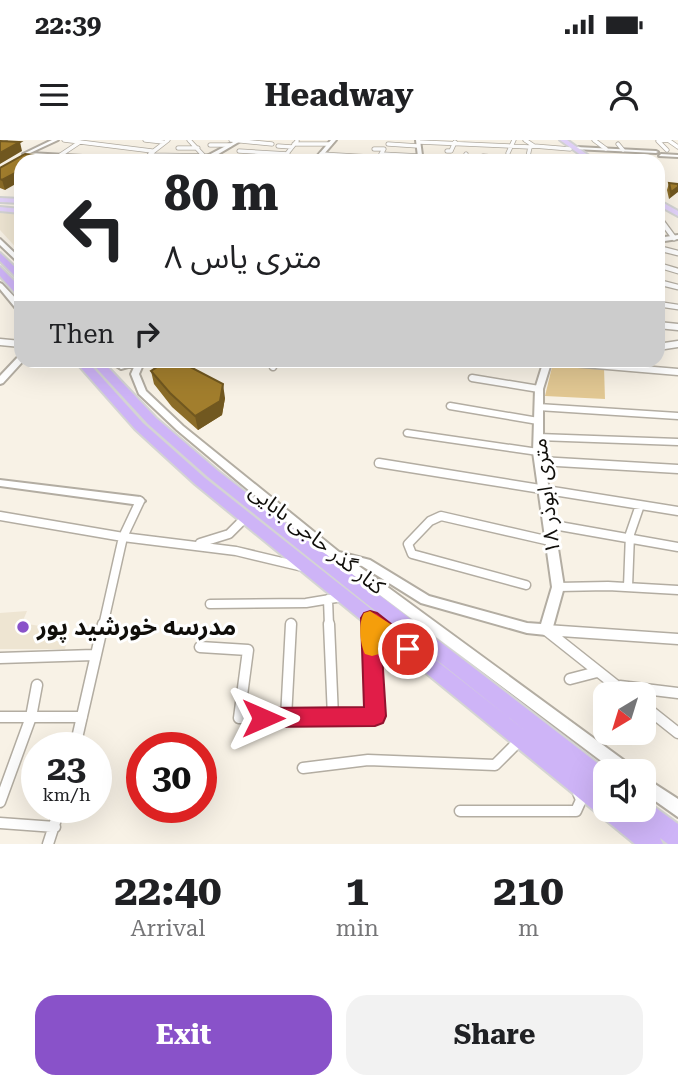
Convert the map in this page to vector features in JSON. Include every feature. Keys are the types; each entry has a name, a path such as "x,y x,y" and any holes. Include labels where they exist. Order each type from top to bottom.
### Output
{"highway":[{"path":"0,256 14,271"},
{"path":"0,270 14,286"},
{"path":"86,368 139,426 245,518 309,569 336,598 434,659"},
{"path":"102,368 152,421 186,451 454,674 520,739 593,797"},
{"path":"454,674 485,688 593,772"},
{"path":"656,821 678,838"},
{"path":"624,822 652,844"}],"main road":[{"path":"556,140 573,148 577,154"},
{"path":"563,140 582,154"}],"street":[{"path":"26,154 56,140"},
{"path":"64,140 128,148 144,154"},
{"path":"128,148 137,140"},
{"path":"145,140 166,141"},
{"path":"189,140 202,154"},
{"path":"210,145 239,140 272,144"},
{"path":"508,153 514,140"},
{"path":"525,140 531,145"},
{"path":"594,140 607,149"},
{"path":"667,150 658,141 668,140 678,147"},
{"path":"152,154 166,141"},
{"path":"62,154 80,142"},
{"path":"278,146 332,142"},
{"path":"447,151 451,151 455,142"},
{"path":"466,154 468,142"},
{"path":"388,144 482,142 677,155"},
{"path":"215,154 230,143"},
{"path":"487,152 489,144"},
{"path":"618,144 623,150"},
{"path":"246,145 239,151 259,154"},
{"path":"529,154 531,145"},
{"path":"658,153 678,147"},
{"path":"178,148 198,148"},
{"path":"155,154 166,149 184,151"},
{"path":"374,149 384,149 381,154"},
{"path":"341,151 367,154"},
{"path":"344,154 357,152"},
{"path":"665,224 677,239"},
{"path":"0,241 14,256"},
{"path":"0,285 14,301"},
{"path":"0,381 14,366"},
{"name":"کنار گذر حاجی بابایی","path":"138,368 135,374 142,392 180,428 333,554 611,759"},
{"name":"۱۸ متری ابوذر","path":"545,368 539,389 539,457 558,587 546,630"},
{"path":"638,368 678,372"},
{"path":"472,378 539,389"},
{"path":"450,406 538,421"},
{"path":"538,407 678,416"},
{"path":"180,428 186,451"},
{"path":"407,433 539,457 678,468"},
{"path":"538,437 678,442"},
{"path":"379,463 678,511"},
{"path":"0,483 140,501 123,537 78,732"},
{"path":"628,587 630,539 636,510 640,505"},
{"path":"0,516 123,537 236,551 309,569"},
{"path":"526,585 412,554 408,544 430,520 441,516 550,541"},
{"path":"188,544 216,540 239,527 245,518"},
{"path":"548,524 678,547"},
{"path":"333,554 366,563 425,600 527,628 678,639"},
{"path":"558,587 678,590"},
{"path":"210,604 306,603 336,598 333,717"},
{"path":"410,611 425,600"},
{"path":"200,647 248,650 239,718 375,716 370,618"},
{"path":"286,718 291,624"},
{"path":"546,630 611,682"},
{"path":"0,658 94,655"},
{"path":"569,678 597,672"},
{"path":"485,688 498,675"},
{"path":"0,802 31,717 37,685"},
{"path":"656,691 678,693"},
{"path":"656,716 678,733"},
{"path":"0,717 82,717"},
{"path":"303,768 368,760 495,765 520,739"},
{"path":"460,811 576,811 581,800 572,780"},
{"path":"656,793 678,809"},
{"path":"0,823 56,824 48,844"}],"shaded area":[{"path":"14,212 14,245 0,230 0,213"},
{"path":"552,368 604,368 605,399 545,396"},
{"name":"مدرسه خورشید پور","path":"27,611 22,623 69,631 65,649 0,649 0,613"}],"building":[{"path":"0,141 20,142 0,153"},
{"path":"14,160 14,174 2,180 0,168"},
{"path":"669,183 678,184 678,187 671,192"},
{"path":"156,368 192,368 223,384 220,401 195,416 151,371"}],"slow traffic":[{"path":"372,648 370,618 388,632"}],"place":[{"name":"مدرسه خورشید پور","path":"23,627"}],"route":[{"path":"263,718 375,716 370,618 408,649"}]}
